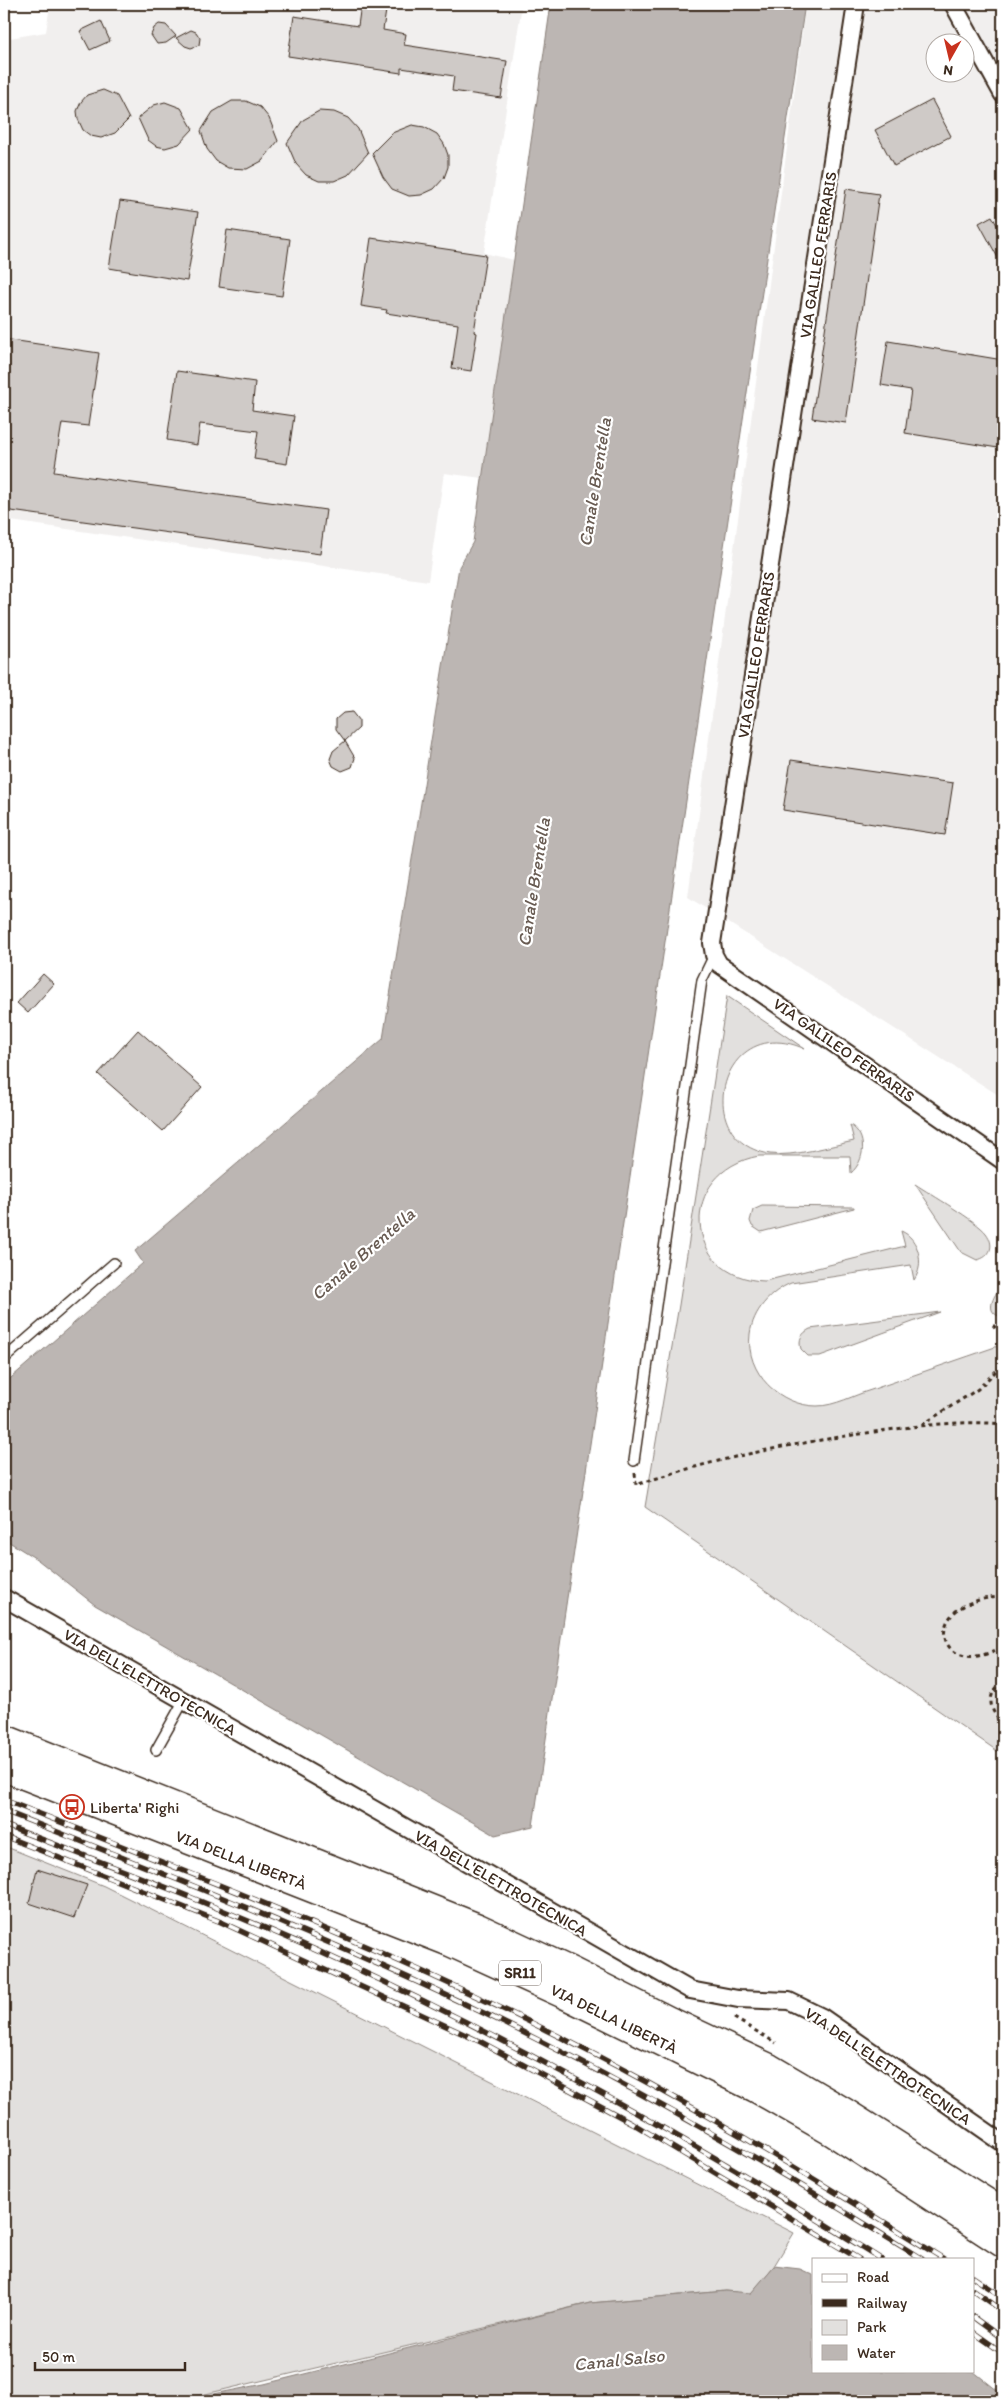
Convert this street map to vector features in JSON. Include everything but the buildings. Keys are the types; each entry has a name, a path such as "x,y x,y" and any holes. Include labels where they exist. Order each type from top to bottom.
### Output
{"highway":[{"name":"VIA DELLA LIBERTÀ","path":"6,1754 469,1925 574,1973 669,2021 769,2068 844,2112 1003,2213"},
{"name":"VIA DELLA LIBERTÀ","path":"6,1754 450,1942 564,1994 756,2088 833,2132 1003,2243"}],"street":[{"name":"VIA GALILEO FERRARIS","path":"856,4 712,943 714,956 719,964 1003,1161"},
{"path":"953,4 1003,95"},
{"name":"VIA DELL'ELETTROTECNICA","path":"4,1598 690,1990 738,1999 789,2001 822,2017 1003,2143"}],"lane":[{"path":"634,1461 702,980 714,956"},
{"path":"4,1359 114,1263"},
{"path":"156,1750 183,1702"}],"path":[{"path":"993,1325 1003,1336"},
{"path":"922,1425 978,1388 1003,1364"},
{"path":"634,1461 636,1486 765,1450 820,1439 922,1425 1003,1424"},
{"path":"1003,1597 988,1598 960,1607 951,1614 943,1633 946,1644 954,1653 966,1658 987,1654 1003,1646"},
{"path":"1003,1682 996,1687 990,1696 990,1704 993,1714 1003,1724"}],"shaded area":[{"path":"50,4 522,4 484,253 514,260 482,478 444,473 428,581 4,520 4,39 46,32"},
{"path":"806,4 1003,4 1003,1098 688,897"}],"green space":[{"path":"727,996 805,1049 776,1042 753,1048 736,1062 726,1082 723,1105 729,1127 745,1144 770,1154 780,1155 854,1141 850,1125 860,1135 862,1155 856,1168 851,1173 850,1156 759,1156 732,1166 713,1182 703,1202 700,1223 705,1245 718,1263 738,1276 765,1281 905,1246 901,1231 907,1234 916,1246 919,1260 919,1267 914,1280 911,1265 791,1283 783,1287 764,1303 752,1326 750,1348 753,1362 759,1374 778,1394 790,1400 803,1405 824,1406 1001,1345 1003,1347 1003,1755 645,1507 679,1305"},
{"path":"915,1184 964,1215 986,1233 991,1246 986,1256 977,1260 961,1252"},
{"path":"762,1206 854,1208 761,1232 752,1226 750,1221 753,1210"},
{"path":"1003,1283 1003,1317 996,1315 991,1307 994,1297"},
{"path":"940,1312 820,1356 808,1356 801,1349 801,1337 810,1329"},
{"path":"4,1846 104,1886 794,2233 774,2266 751,2294 726,2291 590,2303 176,2401 4,2401"}],"water":[{"name":"Canale Brentella","path":"551,4 805,4 533,1826 495,1835 95,1605 38,1560 6,1540 4,1542 4,1384 143,1263 135,1251 383,1039 459,567 473,542"},
{"name":"Canal Salso","path":"774,2266 800,2269 812,2275 812,2372 974,2372 1003,2395 1003,2401 179,2401 264,2384 590,2303 726,2291 751,2293"}],"railway":[{"path":"4,1800 250,1897 493,2004 650,2084 798,2170 942,2258"},
{"path":"4,1811 189,1884 311,1935 492,2017 602,2073 710,2132 920,2258"},
{"path":"4,1825 258,1925 342,1962 480,2029 683,2139 879,2258"},
{"path":"4,1836 221,1922 481,2042 632,2123 857,2258"},
{"path":"974,2278 1003,2297"},
{"path":"974,2291 1003,2311"},
{"path":"974,2318 1003,2339"},
{"path":"974,2333 1003,2353"}],"place":[{"name":"Liberta' Righi","path":"72,1807"}]}
